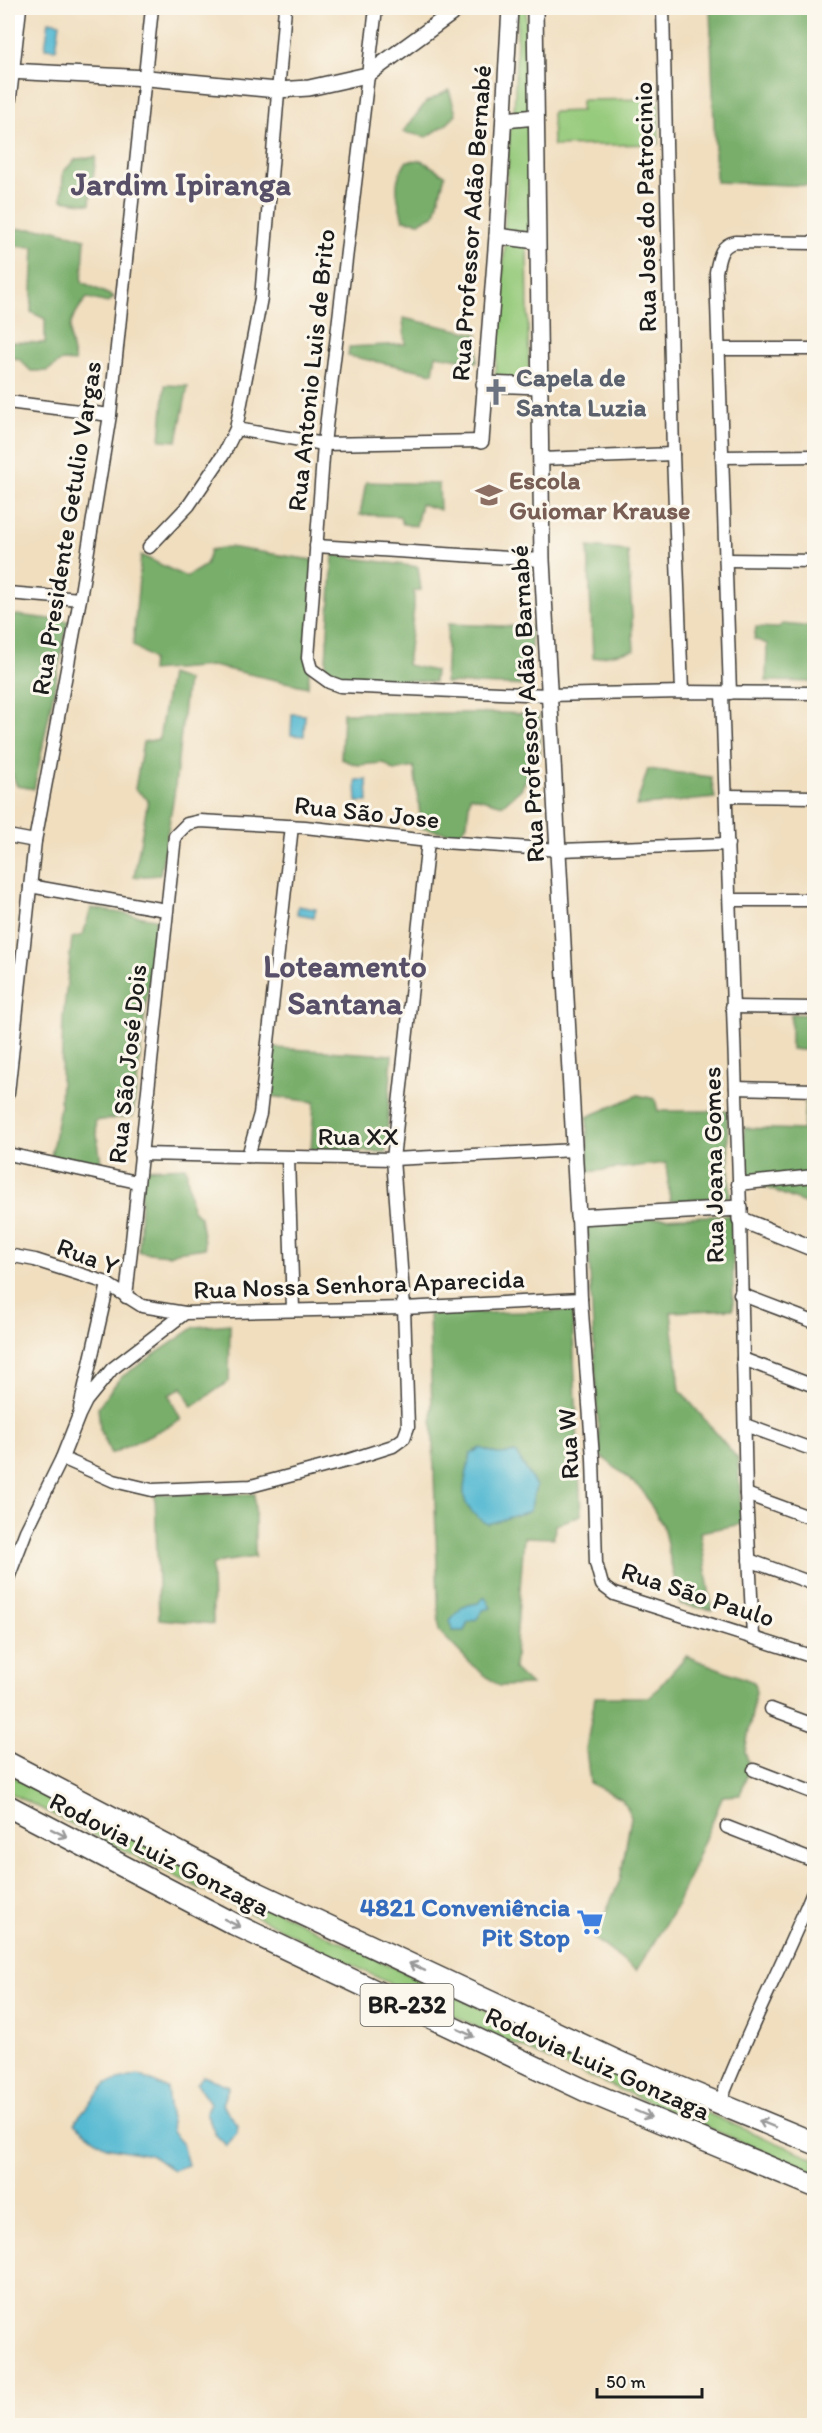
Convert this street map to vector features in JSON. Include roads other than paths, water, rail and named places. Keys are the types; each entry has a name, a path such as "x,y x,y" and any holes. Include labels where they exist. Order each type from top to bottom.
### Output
{"highway":[{"name":"Rodovia Luiz Gonzaga","path":"8,1763 247,1888 623,2064 814,2143"},
{"name":"Rodovia Luiz Gonzaga","path":"8,1806 234,1924 585,2090 814,2186"}],"street":[{"path":"8,115 10,71 20,8"},
{"name":"Rua Presidente Getulio Vargas","path":"8,1093 35,841 80,599 110,415 147,77 152,8"},
{"path":"149,547 189,505 223,455 236,429 261,298 285,8"},
{"name":"Rua Antonio Luis de Brito","path":"376,8 324,444 308,658 311,669 340,686 548,695"},
{"path":"10,71 147,77 277,90 309,88 367,75 459,8"},
{"name":"Rua Professor Adão Bernabé","path":"481,441 497,236 510,8"},
{"name":"Rua Professor Adão Barnabé","path":"535,8 536,241 542,560 548,695 560,850 578,1217"},
{"name":"Rua José do Patrocinio","path":"663,8 673,454 682,692"},
{"path":"504,120 536,117"},
{"path":"497,236 536,241"},
{"name":"Rua Joana Gomes","path":"753,1636 746,1494 740,1214 726,796 727,560 716,272 722,249 729,243 814,243"},
{"path":"719,349 814,349"},
{"path":"484,384 539,386"},
{"path":"8,402 110,415"},
{"path":"236,429 324,444 481,441"},
{"path":"541,459 673,454"},
{"path":"722,457 814,456"},
{"path":"316,546 542,560"},
{"path":"727,560 814,561"},
{"path":"8,593 80,599"},
{"path":"548,695 682,692 814,693"},
{"path":"726,796 814,797"},
{"name":"Rua São Jose","path":"175,836 187,824 200,821 292,826 428,841 560,850 728,844"},
{"path":"248,1156 260,1114 292,826"},
{"path":"8,836 35,841"},
{"name":"Rua São José Dois","path":"126,1298 175,836"},
{"path":"62,1458 114,1481 152,1490 251,1486 346,1461 393,1446 404,1438 408,1427 404,1308 393,1159 428,841"},
{"path":"30,886 166,910"},
{"path":"730,900 814,900"},
{"path":"732,1007 814,1008"},
{"path":"736,1088 814,1090"},
{"name":"Rua XX","path":"140,1154 393,1159 575,1150"},
{"path":"8,1154 137,1182"},
{"path":"288,1158 293,1309"},
{"path":"738,1184 814,1176"},
{"path":"580,1299 578,1217 740,1214 814,1249"},
{"name":"Rua Y","path":"8,1255 35,1260 108,1284 119,1289 126,1298 156,1310 185,1313"},
{"path":"79,1415 108,1284"},
{"path":"740,1294 814,1322"},
{"name":"Rua Nossa Senhora Aparecida","path":"8,1578 26,1531 62,1458 79,1415 93,1392 112,1369 185,1313 404,1308 580,1299"},
{"name":"Rua W","path":"580,1299 592,1458 596,1563 602,1585"},
{"path":"743,1359 814,1386"},
{"path":"745,1425 814,1450"},
{"path":"746,1494 814,1519"},
{"name":"Rua São Paulo","path":"749,1560 814,1584"},
{"name":"Rua São Paulo","path":"602,1585 614,1594 814,1657"},
{"path":"771,1709 814,1725"},
{"path":"754,1770 814,1792"},
{"path":"727,1827 814,1860"},
{"path":"719,2104 755,2017 790,1948 814,1889"}],"water":[{"path":"49,21 60,23 56,49 45,48"},
{"path":"292,714 305,715 304,736 291,735"},
{"path":"356,780 367,780 368,802 357,802"},
{"path":"298,906 316,909 314,917 297,914"},
{"path":"480,1448 497,1454 516,1453 536,1486 530,1511 488,1524 470,1510 464,1495 464,1486 470,1454"},
{"path":"485,1597 491,1608 483,1610 477,1619 468,1622 464,1631 453,1631 450,1621 463,1606 478,1603"},
{"path":"138,2075 167,2088 172,2132 182,2143 188,2165 173,2170 150,2155 106,2147 74,2123 107,2083"},
{"path":"203,2076 229,2086 222,2104 238,2125 237,2132 227,2146 215,2134 206,2112 210,2103 197,2084"}],"place":[{"name":"Capela de Santa Luzia","path":"496,392"},
{"name":"Escola Guiomar Krause","path":"489,495"},
{"name":"4821 Conveniência Pit Stop","path":"590,1922"}],"district":[{"name":"Jardim Ipiranga","path":"181,184"},
{"name":"Loteamento Santana","path":"345,984"}]}
